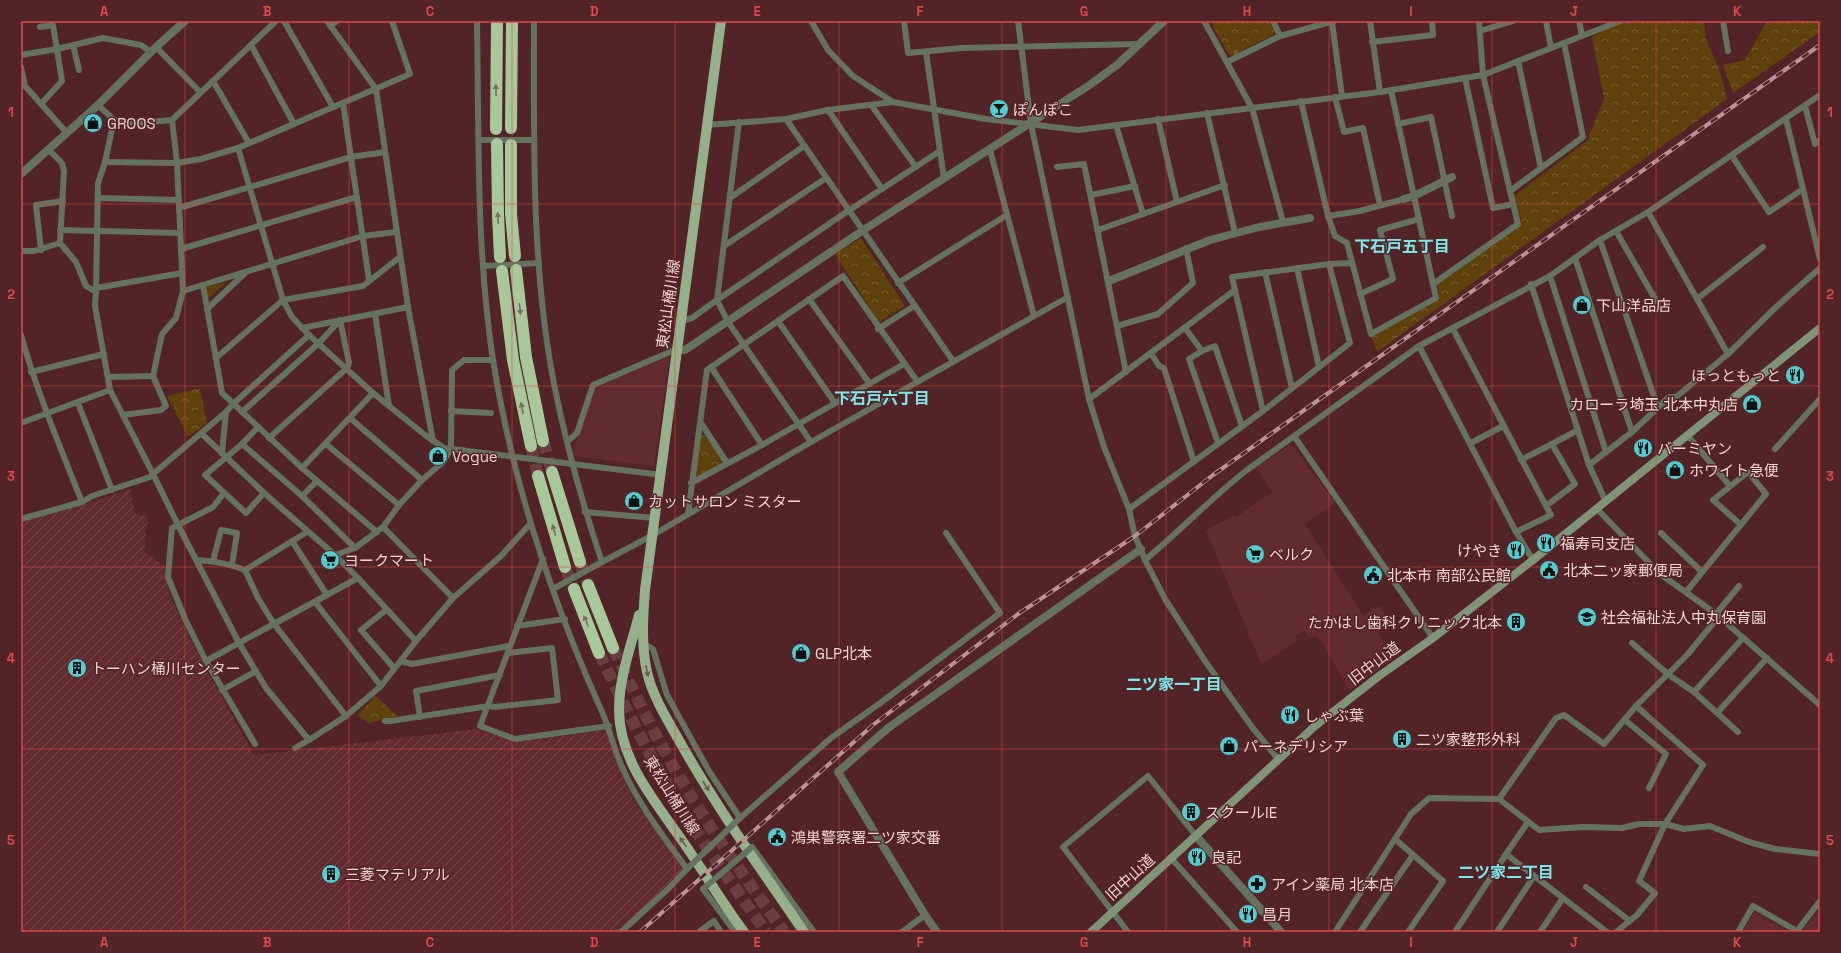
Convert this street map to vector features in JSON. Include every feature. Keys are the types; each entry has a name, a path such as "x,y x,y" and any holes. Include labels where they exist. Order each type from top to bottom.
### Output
{"highway":[{"path":"496,129 497,21"},
{"path":"511,128 512,21"},
{"path":"496,144 500,257"},
{"path":"511,144 514,256"},
{"path":"516,270 526,357 543,440"},
{"path":"502,271 513,360 531,446"},
{"path":"552,472 580,562"},
{"path":"538,476 565,567"},
{"path":"588,585 613,648"},
{"path":"574,589 599,653"}],"main road":[{"name":"東松山桶川線","path":"721,21 677,349 662,475 645,590 642,625 643,643 647,672 656,697 687,755 804,932"},
{"name":"旧中山道","path":"1091,932 1315,726 1379,676 1433,638 1597,510 1820,328"},
{"name":"東松山桶川線","path":"645,590 621,684 619,711 624,740 633,766 653,799 744,932"}],"street":[{"path":"21,174 98,105 185,21"},
{"path":"98,105 114,120 135,123 172,120 276,21"},
{"path":"284,21 333,107"},
{"path":"337,21 328,23 376,89 408,308 433,441"},
{"path":"105,162 177,163 201,159 238,148 410,74 392,21"},
{"path":"478,21 479,140 484,266 493,360 511,456 530,524 553,589 584,671 609,726 613,744 622,769 658,828 687,869"},
{"path":"534,21 534,140 539,262 554,383 572,464 585,512 602,562"},
{"path":"811,21 828,50 853,76 893,102"},
{"path":"904,21 908,53 961,48 1139,44"},
{"path":"1018,21 1020,47 1031,124 1089,399 1104,447 1128,509 1135,536 1145,560 1165,599 1204,661 1252,727 1278,759"},
{"path":"568,441 577,433 593,385 677,349 686,350 862,231 1031,124 1091,84 1117,64 1164,21"},
{"path":"1204,21 1252,108 1283,222"},
{"path":"1273,21 1280,36"},
{"path":"1227,62 1280,36 1333,21 1339,96 1344,132 1363,128 1380,206"},
{"path":"1370,21 1380,92"},
{"path":"1372,42 1433,35 1432,21"},
{"path":"1433,284 1518,224 1483,75 1479,21"},
{"path":"1480,31 1513,21"},
{"path":"1546,21 1551,48"},
{"path":"1579,21 1582,35"},
{"path":"707,125 786,119 828,110 893,102 986,119 1078,130 1380,92 1483,75 1620,21"},
{"path":"1723,21 1728,51"},
{"path":"40,27 53,25 62,81 41,104"},
{"path":"21,55 57,49 103,38 141,45 154,50 200,92"},
{"path":"1510,191 1583,137 1564,43"},
{"path":"73,45 79,70"},
{"path":"251,45 294,124"},
{"path":"926,52 944,179"},
{"path":"1518,61 1541,168"},
{"path":"21,66 23,87 41,104 67,133"},
{"path":"1465,78 1493,208 1513,204"},
{"path":"213,81 249,143"},
{"path":"1300,101 1328,216 1335,236 1348,243 1371,334 1436,298 1391,90"},
{"path":"1145,560 1174,536 1221,490 1419,346 1453,329 1531,284 1550,276 1600,240 1648,212 1820,95"},
{"path":"342,103 370,280"},
{"path":"871,105 916,167"},
{"path":"1805,106 1815,144 1820,140"},
{"path":"828,110 882,189"},
{"path":"1207,113 1235,232"},
{"path":"1398,124 1431,117 1449,179 1452,216"},
{"path":"786,119 848,211 953,361"},
{"path":"1786,119 1820,259"},
{"path":"114,120 105,162 98,183 96,231 95,306 110,390 178,526 239,642 266,688 309,740"},
{"path":"123,415 162,410 166,406 153,376 162,334 176,318 183,291 177,163 172,120"},
{"path":"1158,120 1177,202"},
{"path":"739,122 717,300 728,322 800,423 811,442"},
{"path":"1116,125 1143,214"},
{"path":"479,140 534,140"},
{"path":"730,198 804,146"},
{"path":"238,148 262,225 272,264 284,300 292,318 308,335 319,343 373,393 433,441 444,448 662,475"},
{"path":"49,150 62,163 64,170 60,243 76,262 86,286 96,290 182,273"},
{"path":"990,150 1034,316"},
{"path":"681,321 692,318 848,211 940,151"},
{"path":"179,208 351,157 385,152"},
{"path":"1732,156 1769,212 1803,189"},
{"path":"1056,167 1084,164 1109,281 1126,372"},
{"path":"724,246 826,178"},
{"path":"1328,216 1360,211 1414,196 1449,179"},
{"path":"1098,230 1225,185"},
{"path":"1091,195 1135,186"},
{"path":"181,249 357,196"},
{"path":"98,198 179,200"},
{"path":"41,250 36,206 63,201"},
{"path":"1648,212 1728,354"},
{"path":"898,283 1007,215"},
{"path":"1109,281 1186,248 1235,232 1310,218"},
{"path":"1360,294 1393,279 1380,230 1419,219"},
{"path":"60,230 180,233"},
{"path":"1616,231 1658,304"},
{"path":"183,291 363,236 396,232"},
{"path":"1600,240 1658,408"},
{"path":"21,251 34,252 60,243"},
{"path":"1697,299 1763,247"},
{"path":"1117,326 1158,314 1193,283 1186,248"},
{"path":"216,358 284,300 363,286 400,257"},
{"path":"1575,258 1632,432"},
{"path":"484,266 539,262"},
{"path":"1263,411 1232,277 1329,264 1352,263"},
{"path":"1128,509 1263,411 1350,343 1329,264"},
{"path":"1297,268 1319,367"},
{"path":"1589,464 1632,432 1669,397 1676,397 1728,354 1775,308 1820,268"},
{"path":"207,309 246,272"},
{"path":"1265,272 1292,388"},
{"path":"688,514 707,370 842,276 878,329 917,381"},
{"path":"1550,276 1606,452"},
{"path":"1531,284 1559,375 1589,464 1606,502"},
{"path":"203,285 222,393 302,468 376,532"},
{"path":"1089,399 1235,290"},
{"path":"553,589 653,534 917,381 1068,297"},
{"path":"809,299 870,384"},
{"path":"878,329 914,306"},
{"path":"302,328 408,308"},
{"path":"375,314 389,406"},
{"path":"242,412 319,343 340,320"},
{"path":"269,438 347,368 349,362 340,320"},
{"path":"778,321 835,403"},
{"path":"1185,328 1202,351"},
{"path":"1453,329 1521,460 1552,515 1516,532"},
{"path":"21,335 31,372 46,414 82,502"},
{"path":"21,519 82,502 92,496 150,477 202,434 308,335"},
{"path":"1218,443 1190,359 1202,351 1215,346 1242,426"},
{"path":"1419,346 1471,443 1516,532 1533,560"},
{"path":"1151,353 1159,366 1164,368 1194,462"},
{"path":"31,372 104,354"},
{"path":"335,555 355,548 383,527 399,505 422,480 442,462 451,449 452,370 464,360 493,360"},
{"path":"691,483 762,445 904,364"},
{"path":"711,367 762,445"},
{"path":"108,377 153,376"},
{"path":"21,424 110,390"},
{"path":"302,468 373,393"},
{"path":"1775,449 1820,399"},
{"path":"78,403 112,490"},
{"path":"451,411 491,413"},
{"path":"224,455 226,412"},
{"path":"350,418 422,480"},
{"path":"701,423 727,463"},
{"path":"1471,443 1503,426"},
{"path":"258,427 242,444 224,455 205,475 246,513 264,493"},
{"path":"1521,460 1578,430"},
{"path":"202,434 264,493 335,555 416,641"},
{"path":"1294,436 1433,638"},
{"path":"1688,436 1730,486"},
{"path":"242,444 302,496 355,548"},
{"path":"326,444 399,505"},
{"path":"1546,506 1575,484 1552,444"},
{"path":"1686,592 1766,494 1748,472 1713,500 1740,524"},
{"path":"302,496 317,481"},
{"path":"224,493 213,507 172,528 168,577 185,619 206,661 255,744"},
{"path":"1597,510 1659,573 1717,615 1820,705"},
{"path":"585,512 655,518"},
{"path":"295,748 346,716 381,686 416,641 453,598 502,556 530,524"},
{"path":"383,527 453,598"},
{"path":"213,561 221,530 237,533 232,565"},
{"path":"245,570 307,532"},
{"path":"621,932 670,888 687,869 740,818 830,738 879,704 1000,613 946,533"},
{"path":"1661,533 1702,572"},
{"path":"292,541 328,595"},
{"path":"937,932 925,915 838,772 888,728 1141,549"},
{"path":"543,559 509,646 508,654 489,706 480,726 515,739 609,726"},
{"path":"196,560 213,561 232,565 245,570 258,598 274,624 346,716"},
{"path":"206,661 358,578"},
{"path":"1500,799 1556,718 1564,715 1604,744 1636,706 1668,675 1739,586"},
{"path":"315,602 381,686"},
{"path":"386,610 361,630 394,668"},
{"path":"517,626 565,619"},
{"path":"1694,692 1742,638"},
{"path":"643,643 653,649 667,695 709,771 740,818"},
{"path":"1632,643 1668,675 1694,692 1738,732"},
{"path":"401,661 412,664 509,646"},
{"path":"385,721 489,706 495,707 558,700 552,648 508,654"},
{"path":"1717,713 1767,658"},
{"path":"222,690 256,671"},
{"path":"420,717 416,691 500,674"},
{"path":"1616,932 1637,915 1655,893 1639,881 1665,824 1703,765 1636,706"},
{"path":"1625,720 1666,754 1649,788"},
{"path":"1128,932 1064,847 1148,776 1196,836 1280,932"},
{"path":"1334,932 1411,814 1429,798 1500,799 1539,830 1583,827 1622,828 1639,824 1665,824 1684,829 1710,826 1749,842 1775,849 1820,854"},
{"path":"1455,932 1528,822"},
{"path":"1395,839 1442,881 1408,932"},
{"path":"735,932 703,889 752,847 814,932"},
{"path":"1506,854 1607,932"},
{"path":"1360,932 1413,855"},
{"path":"1172,858 1237,932"},
{"path":"1497,932 1534,876"},
{"path":"1586,887 1630,920"},
{"path":"1540,932 1563,898"},
{"path":"1738,932 1753,906 1797,931 1820,902"},
{"path":"699,932 723,915"},
{"path":"902,932 925,915"},
{"path":"714,922 721,932"}],"shaded area":[{"path":"670,356 654,466 572,456 594,388"},
{"path":"1289,445 1292,445 1336,503 1305,524 1363,615 1380,606 1391,623 1378,633 1393,659 1349,690 1322,642 1316,636 1309,638 1305,631 1295,636 1298,641 1261,664 1206,530 1234,515 1236,517 1272,492 1256,468"},
{"path":"130,489 135,514 148,516 144,552 165,566 169,593 191,641 254,755 477,729 515,742 609,730 616,760 634,801 687,869 617,932 21,932 21,521 87,504"},
{"path":"1820,910 1820,932 1801,932"},
{"path":"1754,912 1789,932 1743,932"}],"green space":[{"path":"1210,21 1270,21 1274,31 1273,35 1244,49 1239,40 1225,48"},
{"path":"1621,21 1704,21 1706,39 1720,72 1727,99 1377,352 1371,335 1439,295 1437,281 1522,223 1514,196 1587,141 1604,99 1592,37"},
{"path":"1767,21 1820,21 1820,32 1733,93 1723,65 1745,60"},
{"path":"1239,40 1244,49 1234,56 1229,55 1225,48"},
{"path":"861,238 905,306 879,322 835,254"},
{"path":"227,282 208,299 207,287"},
{"path":"200,388 207,423 188,437 167,396"},
{"path":"705,435 722,460 721,463 699,476 696,474 701,436"},
{"path":"375,696 398,716 369,723 358,715"}],"tunnel":[{"path":"543,441 552,472"},
{"path":"531,446 538,476"},
{"path":"580,562 588,585"},
{"path":"565,567 574,589"},
{"path":"613,648 651,727 689,793 729,854 784,932"},
{"path":"599,653 656,765 714,857 766,932"}],"railway":[{"path":"640,932 873,725 1018,614 1135,536 1213,475 1820,45"}],"place":[{"name":"ぽんぽこ","path":"999,109"},
{"name":"GROOS","path":"93,123"},
{"name":"下山洋品店","path":"1582,305"},
{"name":"ほっともっと","path":"1795,375"},
{"name":"カローラ埼玉 北本中丸店","path":"1752,404"},
{"name":"バーミヤン","path":"1643,448"},
{"name":"Vogue","path":"438,456"},
{"name":"ホワイト急便","path":"1675,470"},
{"name":"カットサロン ミスター","path":"634,501"},
{"name":"福寿司支店","path":"1546,543"},
{"name":"けやき","path":"1516,550"},
{"name":"ベルク","path":"1255,554"},
{"name":"ヨークマート","path":"330,560"},
{"name":"北本二ッ家郵便局","path":"1549,570"},
{"name":"北本市 南部公民館","path":"1373,575"},
{"name":"社会福祉法人中丸保育園","path":"1587,617"},
{"name":"たかはし歯科クリニック北本","path":"1516,622"},
{"name":"GLP北本","path":"801,653"},
{"name":"トーハン桶川センター","path":"77,668"},
{"name":"しゃぶ葉","path":"1290,715"},
{"name":"二ツ家整形外科","path":"1402,739"},
{"name":"パーネデリシア","path":"1229,746"},
{"name":"スクールIE","path":"1191,812"},
{"name":"鴻巣警察署二ツ家交番","path":"777,837"},
{"name":"良記","path":"1197,857"},
{"name":"三菱マテリアル","path":"331,874"},
{"name":"アイン薬局 北本店","path":"1257,884"},
{"name":"昌月","path":"1248,914"}],"district":[{"name":"下石戸五丁目","path":"1402,246"},
{"name":"下石戸六丁目","path":"882,398"},
{"name":"二ツ家一丁目","path":"1174,684"},
{"name":"二ツ家二丁目","path":"1506,872"}]}
